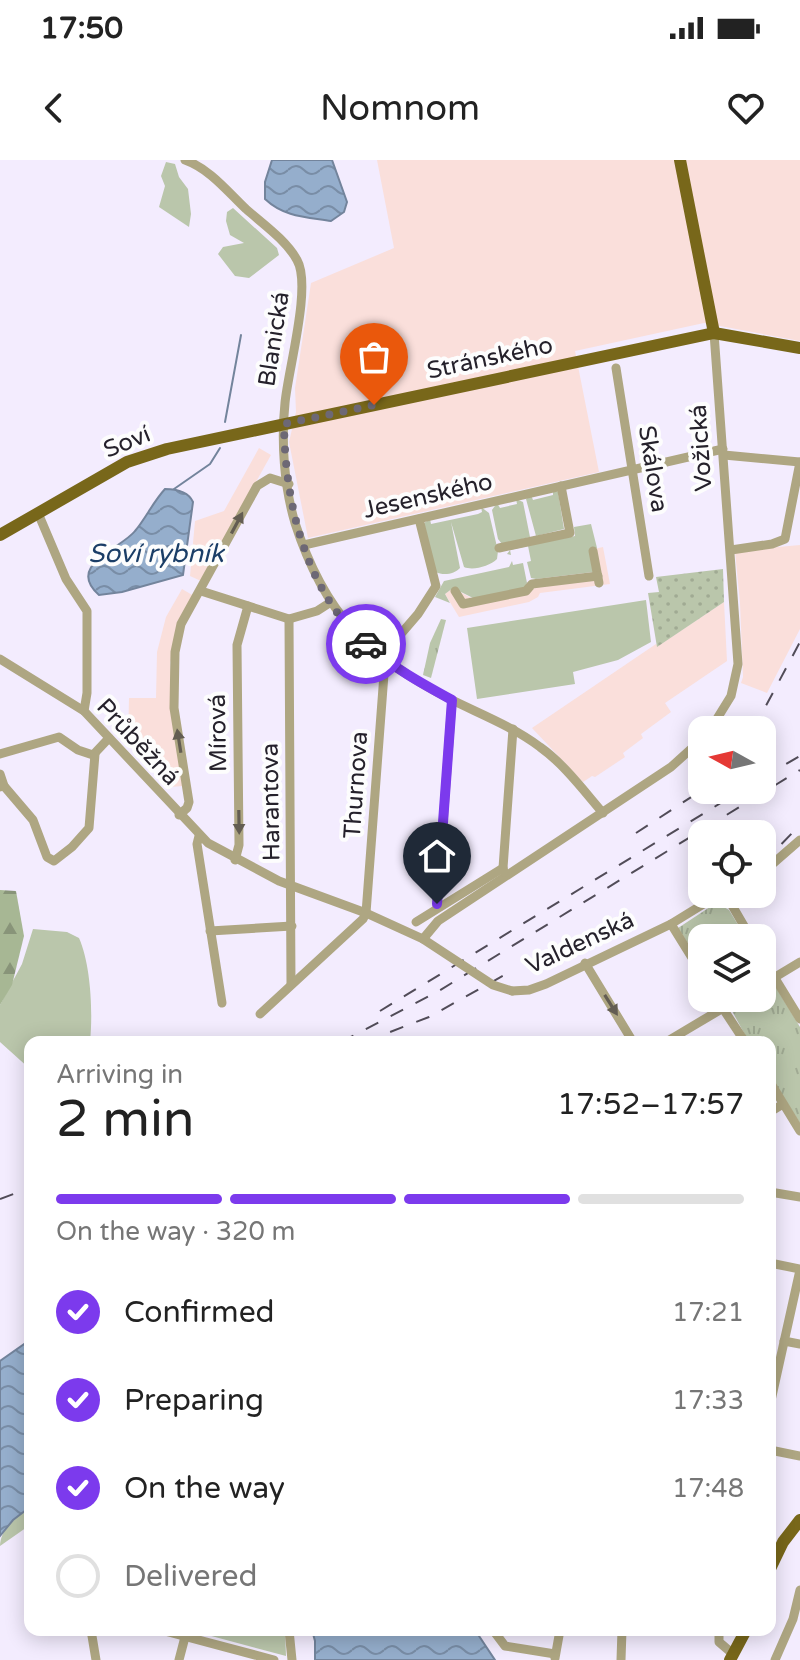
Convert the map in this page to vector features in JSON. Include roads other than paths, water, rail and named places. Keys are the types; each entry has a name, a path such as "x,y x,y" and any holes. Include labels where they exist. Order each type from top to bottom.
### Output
{"main road":[{"name":"Vožická","path":"680,160 714,333"},
{"name":"Stránského","path":"284,424 714,333"},
{"path":"714,333 800,348"},
{"name":"Soví","path":"0,535 141,456 284,424"},
{"path":"776,1557 800,1520"},
{"path":"732,1657 743,1636"}],"street":[{"name":"Blanická","path":"185,160 207,172 285,244 301,270 303,287 287,380 285,462 294,520 331,602 355,635 383,659 452,700 513,729 543,749 603,813"},
{"name":"Vožická","path":"714,333 737,673 731,696 719,716"},
{"name":"Skálova","path":"616,368 649,576"},
{"name":"Jesenského","path":"304,545 724,452 800,462"},
{"path":"179,815 189,802 174,708 175,652 181,624 254,491 285,462"},
{"path":"731,550 757,548 785,539 800,462"},
{"path":"270,478 289,484"},
{"path":"499,548 570,533 561,486"},
{"path":"38,513 66,579 87,611 87,693 84,711"},
{"path":"383,659 432,596 436,586 419,519"},
{"path":"455,591 463,604 526,591 532,584 599,579 593,551"},
{"path":"201,591 289,619 317,611 331,602"},
{"name":"Mírová","path":"235,860 239,845 237,645 248,606"},
{"name":"Harantova","path":"289,619 291,984"},
{"name":"Průběžná","path":"0,659 84,711 199,836 235,860 292,886"},
{"name":"Thurnova","path":"366,913 383,659"},
{"path":"437,908 452,700"},
{"path":"423,939 438,921 504,872 513,729"},
{"path":"0,754 59,737 78,750 95,754"},
{"path":"0,774 2,786 33,820 47,857 54,861 89,828 95,754 109,738"},
{"path":"416,922 603,813 671,767 688,752"},
{"path":"199,836 197,844 222,1003"},
{"path":"776,861 800,840"},
{"name":"Valdenská","path":"292,886 366,913 423,939 493,985 512,991 537,987 671,924 697,908"},
{"path":"260,1014 366,913"},
{"path":"671,924 688,951"},
{"path":"210,931 292,926"},
{"path":"776,977 800,962"},
{"path":"585,963 629,1036"},
{"path":"776,981 800,1019"},
{"path":"676,1036 716,1012"},
{"path":"726,1012 741,1036"},
{"path":"776,1092 800,1131"},
{"path":"776,1108 783,1104"},
{"path":"776,1193 800,1197"},
{"path":"776,1264 800,1269 776,1376"},
{"path":"784,1341 800,1344"},
{"path":"776,1451 800,1456"},
{"path":"775,1660 793,1619 800,1590"},
{"path":"92,1636 96,1660"},
{"path":"182,1636 274,1660"},
{"path":"290,1636 292,1660"},
{"path":"498,1636 505,1646 555,1657 559,1636"},
{"path":"621,1660 622,1636"},
{"path":"719,1636 719,1642 732,1657"},
{"path":"179,1660 185,1637"}],"water":[{"path":"272,160 332,160 347,202 344,212 331,221 296,215 272,205 265,199 265,182"},
{"name":"Soví rybník","path":"165,489 181,491 193,502 183,575 122,592 99,595 90,584 88,575 92,566 135,531"},
{"path":"24,1344 24,1512 0,1536 0,1361"},
{"path":"314,1636 479,1636 495,1660 315,1660"}],"waterway":[{"path":"225,422 241,335"},
{"path":"174,489 210,464 220,448"}],"railway":[{"path":"760,716 800,642"},
{"path":"776,770 800,756"},
{"path":"353,1036 437,992 800,770"},
{"path":"636,833 688,799"},
{"path":"380,1011 719,804"},
{"path":"776,850 800,825"},
{"path":"380,1036 429,1017 508,973"},
{"path":"0,1199 24,1190"}]}
